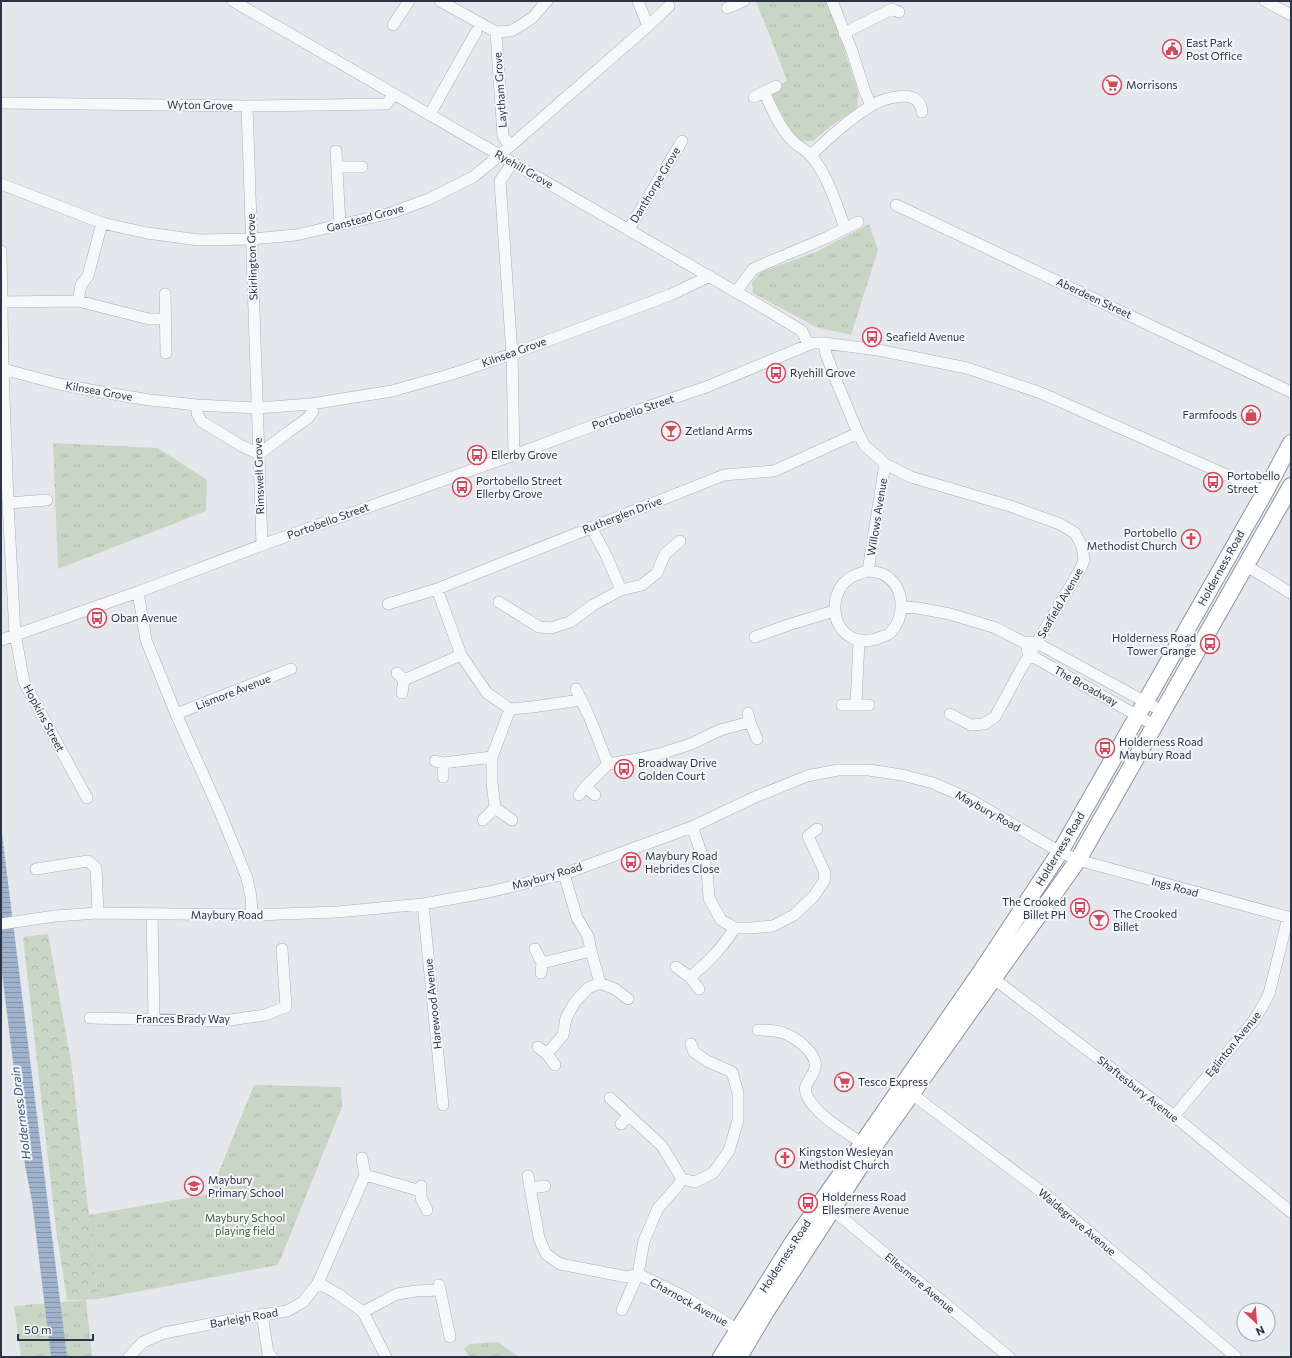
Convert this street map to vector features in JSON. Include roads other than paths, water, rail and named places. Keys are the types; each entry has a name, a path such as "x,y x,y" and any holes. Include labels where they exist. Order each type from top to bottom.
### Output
{"highway":[{"name":"Holderness Road","path":"721,1357 793,1242 827,1205 865,1159 912,1094 988,974 1146,702 1265,492 1291,443"},
{"name":"Holderness Road","path":"739,1357 862,1144 988,974 1078,860 1291,486"}],"street":[{"path":"393,25 409,1"},
{"path":"440,1 496,32 511,31 523,24 533,17 547,1"},
{"path":"638,1 648,26"},
{"path":"728,9 744,1"},
{"path":"832,1 871,105"},
{"path":"1265,1 1291,15"},
{"name":"Ryehill Grove","path":"239,2 395,95 629,229 802,331 808,344"},
{"name":"Ganstead Grove","path":"1,184 102,223 148,233 199,240 252,239 296,235 390,212 430,199 473,177 648,26 669,6"},
{"path":"844,33 893,7"},
{"path":"430,114 476,32"},
{"name":"Laytham Grove","path":"496,32 503,136 510,146"},
{"path":"776,86 759,94 774,113 784,132 796,145 811,155 830,187 845,228"},
{"name":"Wyton Grove","path":"1,103 247,106 386,104 395,95"},
{"path":"811,155 827,140 871,105 883,100 899,97 919,96 922,112"},
{"name":"Skirlington Grove","path":"247,106 257,408"},
{"name":"Danthorpe Grove","path":"629,229 682,141"},
{"path":"336,151 340,225"},
{"path":"512,162 500,181 512,354 514,455"},
{"path":"337,167 362,167"},
{"name":"Aberdeen Street","path":"896,205 1291,392"},
{"path":"736,292 753,269 858,222"},
{"path":"78,302 81,285 88,276 102,223"},
{"name":"Hopkins Street","path":"1,251 3,369 15,634 24,682 87,798"},
{"name":"Kilnsea Grove","path":"3,369 58,384 150,400 197,405 257,408 311,404 392,391 452,374 512,354 670,295 710,276"},
{"path":"165,294 164,319 166,353"},
{"path":"2,302 78,302 149,319 164,319"},
{"name":"Portobello Street","path":"1,640 138,592 262,545 592,426 706,387 808,344 824,343 878,350 967,368 1041,393 1265,492"},
{"name":"Seafield Avenue","path":"824,343 826,354 858,434 865,446 885,464 911,477 1010,506 1060,524 1075,533 1082,546 1084,560 1081,568 995,717 984,724 971,725 960,722 950,714"},
{"path":"197,405 197,413 201,421 240,445 259,454 308,418 313,411 311,404"},
{"name":"Rimswell Grove","path":"257,408 262,545"},
{"name":"Rutherglen Drive","path":"388,604 437,589 724,475 774,471 858,434"},
{"name":"Willows Avenue","path":"868,571 885,464"},
{"path":"8,503 47,500"},
{"path":"591,527 606,555 621,590"},
{"path":"499,602 539,627 551,628 570,622 593,605 621,590 642,585 657,573 665,554 680,541"},
{"path":"1245,565 1291,593"},
{"path":"868,571 883,574 893,583 900,594 902,607 899,621 890,633 875,640 859,641 846,635 840,628 834,611 837,594 845,581 858,574 868,571"},
{"path":"437,589 461,655 487,693 510,709 532,708 582,700"},
{"path":"138,592 146,640 176,714 248,878 252,915"},
{"name":"The Broadway","path":"902,607 918,608 950,614 996,628 1023,642 1037,643 1146,702 1158,718"},
{"path":"755,637 834,611"},
{"path":"856,704 859,641"},
{"path":"1023,642 1030,655"},
{"path":"402,693 401,676 461,655"},
{"name":"The Broadway","path":"1030,655 1138,715 1158,718"},
{"name":"Lismore Avenue","path":"176,714 291,669"},
{"path":"576,689 589,716 608,764"},
{"path":"842,705 869,705"},
{"path":"510,709 492,757 492,782 495,808 512,820"},
{"path":"595,795 582,791 608,764 637,759 691,744 749,717 757,739"},
{"path":"443,777 439,762 492,757"},
{"name":"Maybury Road","path":"1,924 55,916 98,913 152,915 252,915 337,912 423,904 489,892 564,874 692,827 753,798 807,776 838,770 869,770 902,775 933,783 971,800 1060,852"},
{"path":"483,820 495,808"},
{"path":"692,827 707,869 709,898 721,920 734,928 773,926 794,916 814,896 824,881 824,873 808,836 817,829"},
{"name":"Ings Road","path":"1060,852 1078,860 1290,917"},
{"path":"36,869 88,861 96,868 98,913"},
{"path":"564,874 577,918 588,936 600,983"},
{"name":"Harewood Avenue","path":"423,904 443,1105"},
{"path":"152,915 154,1018"},
{"name":"Eglinton Avenue","path":"1174,1116 1252,1023 1261,1009 1269,994 1290,917"},
{"path":"690,977 708,962 723,946 734,928"},
{"name":"Frances Brady Way","path":"90,1018 154,1018 223,1021 265,1015 286,1008 282,949"},
{"path":"535,949 542,968 591,951"},
{"path":"676,967 690,977 699,989"},
{"name":"Shaftesbury Avenue","path":"988,974 1174,1116 1291,1212"},
{"path":"555,1065 543,1051 563,1036 566,1018 575,1002 588,988 600,983 625,994"},
{"path":"756,1029 787,1034 804,1046 815,1061 814,1071 806,1082 805,1088 806,1094 811,1103 824,1116 862,1144"},
{"path":"610,1098 662,1146 682,1179 695,1182 713,1173 729,1150 738,1120 738,1093 732,1072 707,1061 694,1052 691,1044"},
{"name":"Waldegrave Avenue","path":"912,1094 1047,1196 1236,1357"},
{"path":"621,1124 629,1115"},
{"path":"362,1158 365,1175 421,1188 421,1198 427,1210"},
{"name":"Barleigh Road","path":"130,1357 143,1342 164,1333 262,1314 287,1311 303,1302 318,1283 365,1175"},
{"name":"Charnock Avenue","path":"528,1176 539,1238 546,1254 560,1264 628,1277 638,1274 685,1297 738,1330"},
{"path":"622,1310 638,1274 644,1241 658,1208 677,1187 682,1179"},
{"path":"530,1188 545,1186"},
{"name":"Ellesmere Avenue","path":"827,1205 1009,1357"},
{"path":"318,1283 338,1294 363,1312 386,1357"},
{"path":"363,1312 396,1294 439,1287 450,1337"},
{"path":"262,1314 268,1352 272,1357"}],"water":[{"name":"Holderness Drain","path":"1,826 67,1357 51,1357 32,1201 25,1166 21,1117 16,1107 18,1101 1,965"}],"place":[{"name":"East Park Post Office","path":"1172,49"},
{"name":"Morrisons","path":"1112,85"},
{"name":"Seafield Avenue","path":"872,337"},
{"name":"Ryehill Grove","path":"776,373"},
{"name":"Farmfoods","path":"1251,415"},
{"name":"Zetland Arms","path":"671,431"},
{"name":"Ellerby Grove","path":"477,455"},
{"name":"Portobello Street","path":"1213,482"},
{"name":"Portobello Street Ellerby Grove","path":"462,487"},
{"name":"Portobello Methodist Church","path":"1191,539"},
{"name":"Oban Avenue","path":"97,618"},
{"name":"Holderness Road Tower Grange","path":"1210,644"},
{"name":"Holderness Road Maybury Road","path":"1105,748"},
{"name":"Broadway Drive Golden Court","path":"624,769"},
{"name":"Maybury Road Hebrides Close","path":"631,862"},
{"name":"The Crooked Billet PH","path":"1080,908"},
{"name":"The Crooked Billet","path":"1099,920"},
{"name":"Tesco Express","path":"844,1082"},
{"name":"Kingston Wesleyan Methodist Church","path":"785,1158"},
{"name":"Maybury Primary School","path":"194,1186"},
{"name":"Holderness Road Ellesmere Avenue","path":"808,1203"}],"park label":[{"name":"Maybury School playing field","path":"245,1224"}]}
